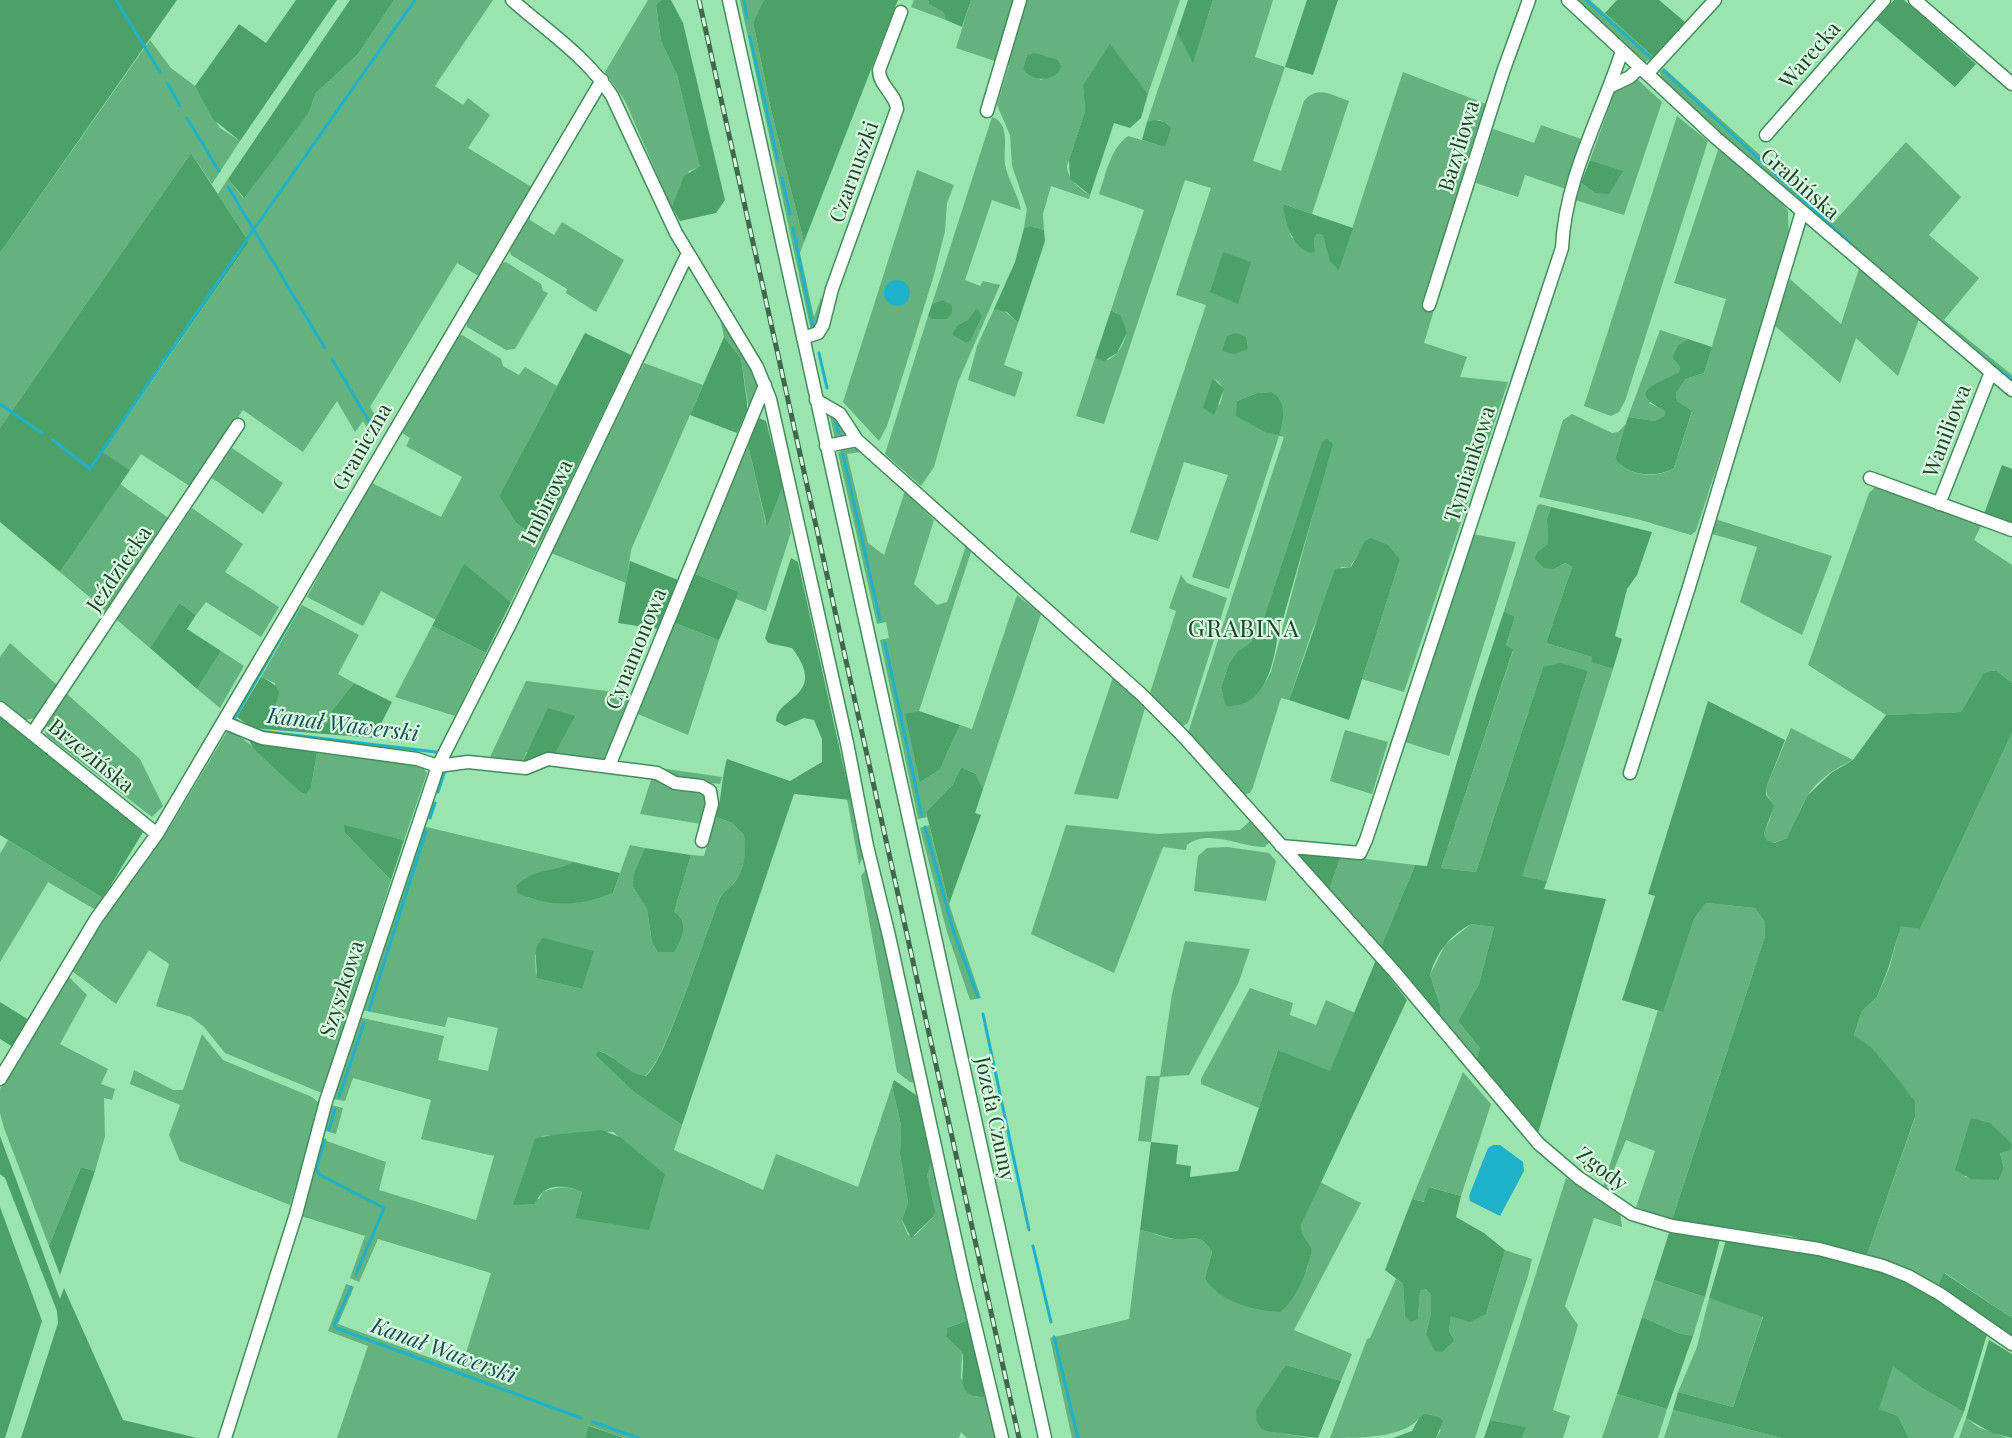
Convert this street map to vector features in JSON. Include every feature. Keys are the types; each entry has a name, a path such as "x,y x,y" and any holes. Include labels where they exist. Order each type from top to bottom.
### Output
{"street":[{"path":"512,0 602,80 688,253 726,313 765,385 782,449 964,1279 1002,1438"},
{"name":"Józefa Czumy","path":"729,0 1045,1438"},
{"path":"987,111 1020,0"},
{"name":"Bazyliowa","path":"1429,305 1503,72 1529,0"},
{"name":"Grabińska","path":"1568,0 1715,137 2012,390"},
{"path":"1611,86 1644,70 1715,0"},
{"name":"Warecka","path":"1766,135 1884,0"},
{"path":"1915,0 2012,84"},
{"name":"Czarnuszki","path":"803,338 818,333 824,325 832,289 897,109 896,101 878,74 901,12"},
{"name":"Tymiankowa","path":"1281,846 1360,853 1562,248 1563,221 1575,175 1611,86 1622,51"},
{"name":"Graniczna","path":"0,1078 96,919 157,834 602,80"},
{"path":"1630,773 1802,212"},
{"name":"Imbirowa","path":"438,766 513,618 688,253"},
{"name":"Waniliowa","path":"1940,504 1991,372"},
{"name":"Cynamonowa","path":"609,766 765,385"},
{"name":"Zgody","path":"816,400 840,414 857,440 1142,695 1184,737 1393,970 1539,1144 1572,1173 1621,1208 1672,1227 1819,1249 1883,1266 1908,1276 1940,1294 2012,1344"},
{"name":"Jeździecka","path":"32,734 238,425"},
{"path":"826,446 857,440"},
{"name":"Waniliowa","path":"1870,478 2012,530"},
{"name":"Brzezińska","path":"0,708 157,834"},
{"path":"223,722 262,738 417,759 438,766 468,762 526,768 548,759 657,773 675,783 705,787 712,795 712,804 702,841"},
{"name":"Szyszkowa","path":"225,1438 293,1225 330,1090 438,766"}],"green space":[{"path":"0,0 177,0 0,253"},
{"path":"296,0 337,0 240,141 213,119 195,86 239,24 266,43"},
{"path":"350,0 394,0 358,54 316,93 308,114 244,198 228,179"},
{"path":"394,0 493,0 435,86 463,105 468,98 490,115 468,148 533,188 482,278 457,263 370,407 383,427 375,440 363,421 355,432 337,401 303,452 243,410 191,487 141,454 130,470 102,453 249,242 218,194 228,179 243,198 308,114 316,93 358,54"},
{"path":"648,0 661,0 656,7 661,41 677,75 701,166 689,171 673,211 625,101 605,72"},
{"path":"661,0 671,0 683,23 725,200 716,213 680,221 672,207 684,176 700,166 677,75 661,41 656,6"},
{"path":"740,0 764,0 753,22 771,110 804,242 800,253 814,317 821,298 825,301 821,321 811,331"},
{"path":"764,0 898,0 804,242 771,110 753,22"},
{"path":"914,0 928,0 929,4 943,12 946,20 911,7"},
{"path":"928,0 971,0 962,27 946,20 943,12 929,4"},
{"path":"971,0 1015,0 995,61 956,48"},
{"path":"1023,0 1180,0 1148,94 1110,45 1083,85 1085,111 1067,166 1078,187 1090,195 1089,199 1051,186 1043,214 1044,230 1030,226 1024,228 1027,209 1012,166 1010,135 997,105 1009,65 1003,62","holes":["1027,55 1050,75 1041,80 1023,69"]},
{"path":"1188,0 1213,0 1193,63 1177,33"},
{"path":"1213,0 1273,0 1255,57 1285,67 1253,161 1281,171 1304,101 1319,92 1349,101 1312,214 1283,204 1291,237 1315,251 1314,238 1317,234 1323,235 1339,269 1403,72 1486,104 1421,306 1434,310 1424,343 1467,357 1460,377 1508,382 1404,692 1362,679 1400,560 1359,552 1350,567 1341,567 1312,631 1289,700 1281,698 1253,787 1250,793 1243,795 1188,733 1284,437 1279,436 1229,589 1192,577 1228,475 1184,462 1158,541 1130,532 1206,305 1176,295 1211,188 1185,180 1104,424 1076,416 1095,358 1108,360 1112,358 1120,349 1127,333 1117,313 1111,310 1144,210 1099,194 1113,155 1128,136 1165,147 1167,123 1159,120 1147,122 1177,33 1193,62","holes":["1213,378 1223,390 1219,406","1271,392 1237,416 1237,401 1257,393","1332,442 1271,672 1254,696 1242,704 1227,706 1221,688 1229,663 1238,651 1251,642 1264,619"]},
{"path":"1307,0 1338,0 1313,75 1285,67"},
{"path":"1575,0 1590,0 1655,58 1643,63"},
{"path":"1617,0 1659,0 1685,22 1655,58 1605,13"},
{"path":"1894,0 1904,0 1976,64 1955,87 1876,20"},
{"path":"150,40 171,68 195,86 220,128 240,141 212,184 191,153 0,428 0,253"},
{"path":"1110,44 1148,94 1141,118 1130,128 1114,123 1090,195 1070,179 1069,160 1085,111 1083,85"},
{"path":"1035,53 1058,60 1061,66 1059,72 1046,79 1036,78 1027,73 1023,69 1027,55"},
{"path":"1664,68 1834,222 1906,142 1961,197 1929,235 1979,278 1944,320 2012,375 2012,386 1942,330 1661,80 1660,71"},
{"path":"1636,78 1662,102 1624,215 1575,200 1581,183 1595,193 1622,171 1590,160 1615,91"},
{"path":"1677,116 1708,141 1625,401 1619,412 1611,416 1584,406"},
{"path":"992,117 1002,126 1006,169 1021,210 992,200 965,280 980,286 983,281 1000,285 958,382 934,467 921,486 885,454 928,316 932,319 942,300 932,304","holes":["968,320 966,343 952,335"]},
{"path":"1155,120 1165,122 1171,128 1165,147 1142,140 1147,122"},
{"path":"1541,125 1584,140 1566,189 1525,175 1518,197 1476,183 1493,129 1534,143"},
{"path":"1718,150 1732,157 1782,203 1788,211 1789,243 1696,531 1691,535 1637,519 1539,497 1563,420 1572,414 1612,433 1618,432 1626,424 1615,459 1628,470 1652,475 1674,468 1692,412 1677,401 1676,393 1686,379 1704,373 1726,299 1674,283"},
{"path":"191,153 249,242 102,452 130,470 60,572 0,522 0,428"},
{"path":"1590,160 1623,171 1609,194 1595,193 1581,183"},
{"path":"917,170 954,185 947,203 945,231 934,275 887,426 879,441 843,402"},
{"path":"1283,204 1353,228 1339,270 1330,261 1323,235 1317,234 1314,238 1315,251 1311,253 1299,246 1288,226"},
{"path":"529,213 530,220 554,235 562,222 624,260 596,312 566,293 567,289 511,255 509,247"},
{"path":"1030,226 1044,230 1045,241 1018,323 1007,312 994,309 1015,262 1024,228"},
{"path":"1223,252 1251,262 1238,304 1210,292"},
{"path":"506,262 541,284 543,291 548,293 515,349 506,350 467,327 466,320 499,264"},
{"path":"1860,266 1919,319 1898,376 1856,338 1840,383 1774,325 1790,279 1841,324"},
{"path":"942,300 952,305 952,313 947,319 932,319 928,316 932,304"},
{"path":"977,308 982,316 970,341 966,343 952,335 957,326 968,320"},
{"path":"1001,308 1018,323 1004,365 1023,372 1015,397 968,380 977,346 994,309"},
{"path":"718,309 760,383 749,410 741,358 724,337"},
{"path":"1111,310 1121,316 1127,333 1117,353 1104,361 1095,358"},
{"path":"1660,330 1688,339 1678,345 1672,357 1680,367 1679,372 1649,403 1665,411 1664,416 1655,421 1628,417"},
{"path":"585,333 631,355 541,541 516,523 499,496"},
{"path":"1236,333 1246,337 1248,349 1234,354 1222,351 1227,336"},
{"path":"462,335 501,359 503,366 519,375 525,367 557,386 499,496 516,523 541,541 511,602 464,565 436,620 381,591 363,626 307,597 370,482 441,517 462,477 406,446 410,438 399,431 456,336"},
{"path":"724,337 741,358 747,402 747,410 737,433 690,415"},
{"path":"1688,339 1712,347 1704,373 1686,379 1676,393 1677,401 1692,411 1674,468 1652,474 1643,474 1628,469 1615,459 1628,417 1655,421 1664,416 1665,411 1653,404 1647,398 1646,393 1655,384 1679,372 1680,367 1672,357 1678,345"},
{"path":"644,363 703,385 631,550 626,583 551,553"},
{"path":"1213,378 1224,389 1214,415 1203,408"},
{"path":"1271,392 1282,405 1283,417 1279,435 1267,433 1236,416 1237,401 1257,393"},
{"path":"829,412 832,412 846,431 845,437 835,439"},
{"path":"759,418 766,421 783,486 767,526 748,445"},
{"path":"1327,439 1333,444 1269,674 1257,694 1249,701 1226,706 1221,688 1229,663 1238,651 1251,642 1264,619 1322,442"},
{"path":"748,445 766,524 783,486 791,532 766,611 736,599 739,592 695,574"},
{"path":"848,446 857,448 860,452 847,454 868,543 884,555 905,491 934,520 914,584 937,605 947,602 966,546 971,552 919,711 905,715 940,769 960,725 972,729 1017,595 1041,614 983,789 976,774 961,767 953,784 926,812 927,817 918,819 880,640 889,638 886,622 877,624 838,453"},
{"path":"232,448 283,483 263,514 212,478"},
{"path":"2002,465 2012,469 2012,524 1984,514"},
{"path":"120,484 170,519 107,612 60,572"},
{"path":"1877,485 1982,524 1974,540 2012,565 2012,683 1997,671 1983,674 1961,712 1886,715 1808,665 1869,493"},
{"path":"1540,504 1551,507 1547,519 1548,544 1537,552 1554,569 1565,563 1572,567 1546,643 1592,657 1591,662 1613,669 1547,881 1521,876 1588,671 1543,667 1476,872 1441,868 1513,651 1506,645 1515,617 1504,611 1537,506"},
{"path":"1551,507 1652,532 1637,575 1627,589 1615,636 1622,639 1613,669 1591,662 1592,657 1546,643 1572,567 1565,563 1554,569 1544,568 1535,559 1537,552 1548,544 1547,519"},
{"path":"192,508 243,544 225,572 279,607 261,637 206,602 196,615 179,603 150,648 117,620"},
{"path":"1715,515 1718,520 1832,556 1802,635 1740,602 1757,547 1709,533"},
{"path":"1472,534 1516,542 1449,756 1405,742"},
{"path":"1371,538 1388,545 1400,560 1349,720 1289,700 1335,569 1351,567 1365,541"},
{"path":"791,558 798,562 851,800 794,794 682,1125 634,1092 595,1055 599,1051 605,1053 634,1072 646,1076 664,1046 719,900 738,878 744,860 744,835 732,823 716,817 727,759 790,781 822,762 822,739 814,720 804,718 785,726 776,721 778,713 798,694 805,676 802,664 792,648 768,643 765,638"},
{"path":"630,561 678,580 658,629 618,623"},
{"path":"464,564 511,602 486,653 432,626"},
{"path":"695,574 739,592 719,640 675,623"},
{"path":"1181,575 1187,583 1227,598 1188,723 1182,727 1150,693 1176,611 1169,608"},
{"path":"179,603 196,615 187,629 221,651 197,689 150,648"},
{"path":"302,605 359,635 338,674 354,683 330,713 327,723 320,726 274,721 270,718 275,683 261,677"},
{"path":"1504,611 1515,617 1506,645 1513,650 1441,868 1476,872 1543,667 1561,663 1588,671 1522,876 1547,881 1544,889 1606,899 1537,1137 1476,1061 1480,1048 1458,1021 1479,984 1494,927 1471,924 1450,939 1440,952 1430,975 1440,1005 1440,1017 1381,947 1415,865 1427,866 1476,696"},
{"path":"675,623 719,640 688,735 638,714"},
{"path":"432,626 486,653 455,716 395,697"},
{"path":"10,643 57,685 34,718 26,720 0,700 0,657"},
{"path":"221,651 244,666 220,708 197,689"},
{"path":"1997,671 2012,683 2012,733 1920,929 1901,926 1877,997 1862,1011 1854,1035 1872,1048 1915,1101 1915,1117 1867,1255 1790,1236 1672,1220 1765,936 1765,922 1755,908 1706,903 1694,919 1663,1012 1622,1000 1655,896 1648,894 1708,701 1785,740 1766,788 1766,795 1774,806 1764,834 1767,840 1774,843 1787,838 1807,796 1831,773 1853,760 1886,715 1961,712 1983,674"},
{"path":"261,677 278,690 278,699 270,718 274,721 320,726 327,723 330,713 354,683 392,702 374,738 252,728 237,717"},
{"path":"1113,677 1145,708 1118,799 1074,794"},
{"path":"526,681 631,694 604,761 526,752 523,761 490,757"},
{"path":"67,694 140,759 163,806 152,817 46,735 44,726"},
{"path":"548,708 575,716 554,755 523,761"},
{"path":"919,711 960,725 940,769 920,782 905,714"},
{"path":"0,714 143,832 103,898 0,835"},
{"path":"1791,728 1853,760 1834,770 1812,789 1787,838 1773,843 1767,840 1764,834 1772,811 1766,788"},
{"path":"228,730 257,749 299,791 311,787 317,753 421,765 427,773 404,840 345,826 345,833 391,880 324,1094 225,1053 204,1027 191,1017 156,1006 169,964 149,950 116,1004 72,971 122,891 170,827"},
{"path":"1345,730 1388,742 1372,794 1330,781"},
{"path":"2012,733 2012,1144 2012,1318 1945,1273 1937,1288 1921,1276 1867,1255 1915,1118 1915,1101 1903,1085 1854,1035 1862,1011 1877,997 1889,969 1901,925 1920,929","holes":["2012,1144 2000,1153 2004,1168 1999,1180 1964,1177"]},
{"path":"248,739 317,753 311,787 306,794 299,791 254,749"},
{"path":"646,766 722,777 720,784 690,781"},
{"path":"961,767 976,774 983,789 975,813 981,815 949,904 926,812 953,784"},
{"path":"652,777 702,792 708,803 701,824 640,814"},
{"path":"847,799 851,800 864,855 859,865"},
{"path":"716,817 732,823 744,835 745,856 742,869 720,898 674,1022 654,1065 645,1076 639,1075 606,1053 600,1051 595,1055 634,1092 682,1125 674,1150 763,1190 776,1154 858,1187 892,1086 901,1125 900,1154 908,1203 902,1221 908,1235 915,1236 933,1217 927,1175 933,1158 968,1320 947,1328 946,1337 962,1352 961,1378 976,1397 986,1397 1000,1438 967,1438 961,1432 959,1438 624,1438 590,1426 585,1438 337,1438 368,1346 328,1331 346,1284 354,1287 338,1324 461,1369 491,1273 378,1239 359,1282 350,1278 365,1236 301,1216 321,1139 386,1162 379,1190 476,1220 494,1156 421,1139 431,1100 353,1078 345,1101 333,1099 358,1017 444,1036 438,1060 488,1071 498,1028 448,1017 445,1027 362,1010 422,826 574,862 527,897 549,902 581,902 613,893 630,845 645,848 633,887 647,909 652,942 674,912 691,855 704,856","holes":["535,954 582,989 536,978","613,1132 665,1174 575,1218 582,1192 572,1189 548,1190 543,1192 539,1199 514,1205 527,1163 542,1136"]},
{"path":"1251,820 1270,841 1265,847 1205,838 1187,845 1186,850 1163,847 1114,973 1031,934 1066,825 1157,834 1240,830"},
{"path":"344,825 404,840 391,880 345,833"},
{"path":"929,825 949,904 981,998 970,1000 947,932 920,828"},
{"path":"8,840 103,898 96,910 48,882 0,962 0,854"},
{"path":"1227,847 1269,853 1276,861 1266,901 1194,891 1198,856 1207,848"},
{"path":"645,848 691,855 674,912 682,921 683,931 674,952 658,952 652,942 647,909 633,887 634,874"},
{"path":"1301,853 1341,856 1329,890 1300,859"},
{"path":"1341,856 1415,865 1381,947 1329,890"},
{"path":"574,862 620,873 613,893 590,901 566,904 542,901 518,893 516,886 523,880"},
{"path":"868,866 918,1083 910,1082 897,1072 861,876"},
{"path":"1706,903 1755,908 1765,922 1765,936 1672,1220 1636,1207 1655,1151 1626,1140 1606,1189 1603,1187 1658,1010 1662,1012 1694,919"},
{"path":"1471,924 1494,927 1479,984 1458,1021 1480,1048 1476,1061 1440,1017 1440,1005 1430,975 1445,945"},
{"path":"543,938 594,951 582,989 536,978 536,952"},
{"path":"1185,941 1250,949 1238,984 1189,1075 1160,1077 1151,1142 1138,1141 1146,1076 1160,1076 1172,994"},
{"path":"1376,960 1407,1000 1301,1225 1302,1233 1312,1249 1305,1275 1292,1300 1280,1312 1237,1303 1219,1293 1205,1278 1212,1252 1203,1241 1195,1238 1174,1239 1140,1230 1151,1142 1178,1145 1176,1164 1191,1166 1190,1177 1238,1171 1278,1050 1330,1071"},
{"path":"69,977 87,995 60,1044 108,1069 101,1084 115,1089 112,1100 104,1098 105,1136 95,1171 81,1167 49,1246 4,1128 0,1113 0,1089"},
{"path":"1250,988 1293,1003 1290,1015 1316,1025 1326,1000 1355,1013 1330,1072 1278,1050 1259,1108 1201,1084 1201,1079"},
{"path":"0,1002 29,1020 13,1047 0,1039"},
{"path":"202,1034 223,1060 312,1097 320,1104 290,1205 180,1161 169,1135 180,1105 130,1084 134,1070 173,1090 183,1090"},
{"path":"1463,1072 1491,1104 1461,1196 1430,1187 1425,1202 1412,1199"},
{"path":"894,1080 916,1095 933,1158 927,1175 935,1212 933,1217 911,1238 902,1220 908,1203 900,1154 901,1125 892,1086"},
{"path":"331,1105 343,1108 336,1134 323,1130"},
{"path":"1971,1118 1990,1123 2012,1144 2010,1150 2000,1153 2004,1168 1999,1180 1971,1179 1955,1170"},
{"path":"601,1130 620,1137 665,1174 649,1230 575,1218 582,1192 568,1187 547,1189 534,1204 513,1205 535,1139 558,1134"},
{"path":"0,1136 60,1299 64,1288 123,1420 197,1438 21,1438 58,1323 57,1311 5,1178 0,1174"},
{"path":"81,1167 95,1171 60,1275 49,1246"},
{"path":"1566,1178 1620,1213 1622,1227 1594,1218 1565,1306 1578,1325 1553,1410 1570,1416 1563,1438 1522,1438 1525,1427 1490,1420"},
{"path":"1320,1182 1361,1203 1294,1330 1352,1354 1341,1381 1286,1365 1270,1432 1312,1438 1072,1438 1050,1338 1129,1319 1140,1230 1170,1238 1195,1238 1203,1241 1212,1252 1205,1278 1306,1272 1312,1249 1302,1233 1301,1225"},
{"path":"1429,1187 1461,1196 1456,1217 1484,1233 1505,1250 1486,1314 1470,1322 1451,1316 1449,1330 1454,1341 1442,1352 1435,1351 1426,1334 1431,1313 1431,1295 1426,1289 1420,1291 1418,1319 1411,1322 1405,1316 1403,1284 1385,1270 1412,1199 1424,1202"},
{"path":"0,1207 42,1321 5,1438 0,1438"},
{"path":"1669,1233 1720,1239 1705,1297 1654,1280"},
{"path":"1726,1240 1800,1251 1873,1269 1918,1289 1987,1334 1964,1412 1922,1388 1893,1366 1879,1409 1898,1416 1909,1438 1782,1438 1673,1410 1678,1392 1733,1407 1763,1317 1709,1298"},
{"path":"1505,1250 1532,1259 1475,1438 1436,1438 1441,1430 1419,1418 1403,1430 1380,1436 1330,1438 1367,1339 1370,1338 1396,1279 1403,1284 1405,1316 1418,1319 1420,1291 1426,1289 1431,1295 1431,1313 1426,1334 1452,1336 1449,1330 1451,1315 1486,1314"},
{"path":"1944,1273 2012,1318 2012,1339 1937,1288"},
{"path":"1654,1280 1705,1297 1693,1336 1678,1333 1642,1317"},
{"path":"1709,1298 1763,1316 1733,1407 1678,1392 1697,1347"},
{"path":"1642,1317 1678,1333 1693,1336 1667,1409 1617,1394"},
{"path":"968,1320 986,1397 975,1396 964,1388 962,1352 946,1337 947,1328"},
{"path":"1989,1340 2012,1354 2012,1438 1992,1433 1966,1418"},
{"path":"1286,1365 1341,1381 1318,1438 1270,1432 1262,1429 1257,1422 1256,1410"},
{"path":"1893,1365 1922,1388 1964,1412 1953,1438 1909,1438 1898,1416 1878,1409"},
{"path":"1617,1394 1667,1409 1658,1438 1602,1438"},
{"path":"1673,1410 1782,1438 1664,1438"},
{"path":"1425,1414 1438,1417 1443,1421 1436,1438 1393,1438 1412,1431 1419,1418"},
{"path":"1966,1418 1978,1427 2007,1438 1959,1438"},
{"path":"1490,1420 1526,1427 1522,1438 1484,1438"},
{"path":"589,1426 624,1438 585,1438"}],"water":[{"path":"897,280 906,284 910,293 906,302 897,306 888,302 884,293 888,284"},
{"path":"1500,1145 1523,1162 1524,1171 1500,1216 1470,1201 1469,1196 1488,1148"}],"waterway":[{"name":"Kanał Wawerski","path":"116,0 160,72"},
{"path":"53,440 90,469 254,229 415,0"},
{"path":"744,0 747,18"},
{"path":"1586,0 1650,57"},
{"path":"750,37 778,161"},
{"path":"1664,71 1863,255"},
{"name":"Kanał Wawerski","path":"167,83 180,106"},
{"name":"Kanał Wawerski","path":"187,118 219,171"},
{"path":"782,178 790,214"},
{"name":"Kanał Wawerski","path":"228,187 325,348"},
{"path":"793,228 813,328"},
{"path":"1970,347 2012,380"},
{"path":"819,353 827,388"},
{"name":"Kanał Wawerski","path":"332,359 375,431"},
{"path":"0,404 42,433"},
{"path":"835,418 839,433"},
{"path":"843,454 880,620"},
{"name":"Kanał Wawerski","path":"242,724 234,719 298,608"},
{"path":"885,643 922,816"},
{"name":"Kanał Wawerski","path":"259,731 436,752"},
{"name":"Kanał Wawerski","path":"438,792 444,773"},
{"name":"Kanał Wawerski","path":"430,818 435,803"},
{"path":"925,827 954,933 978,997"},
{"name":"Kanał Wawerski","path":"369,1010 426,831"},
{"path":"983,1014 1029,1230"},
{"name":"Kanał Wawerski","path":"339,1097 364,1023"},
{"name":"Kanał Wawerski","path":"329,1130 335,1109"},
{"name":"Kanał Wawerski","path":"325,1140 316,1169 320,1175 384,1208 356,1274"},
{"path":"1033,1246 1051,1322"},
{"name":"Kanał Wawerski","path":"351,1287 334,1325 336,1328 581,1418"},
{"path":"1054,1337 1078,1438"},
{"name":"Kanał Wawerski","path":"593,1422 638,1438"}],"railway":[{"path":"699,0 1019,1438"}],"district":[{"name":"GRABINA","path":"1244,629"}]}
